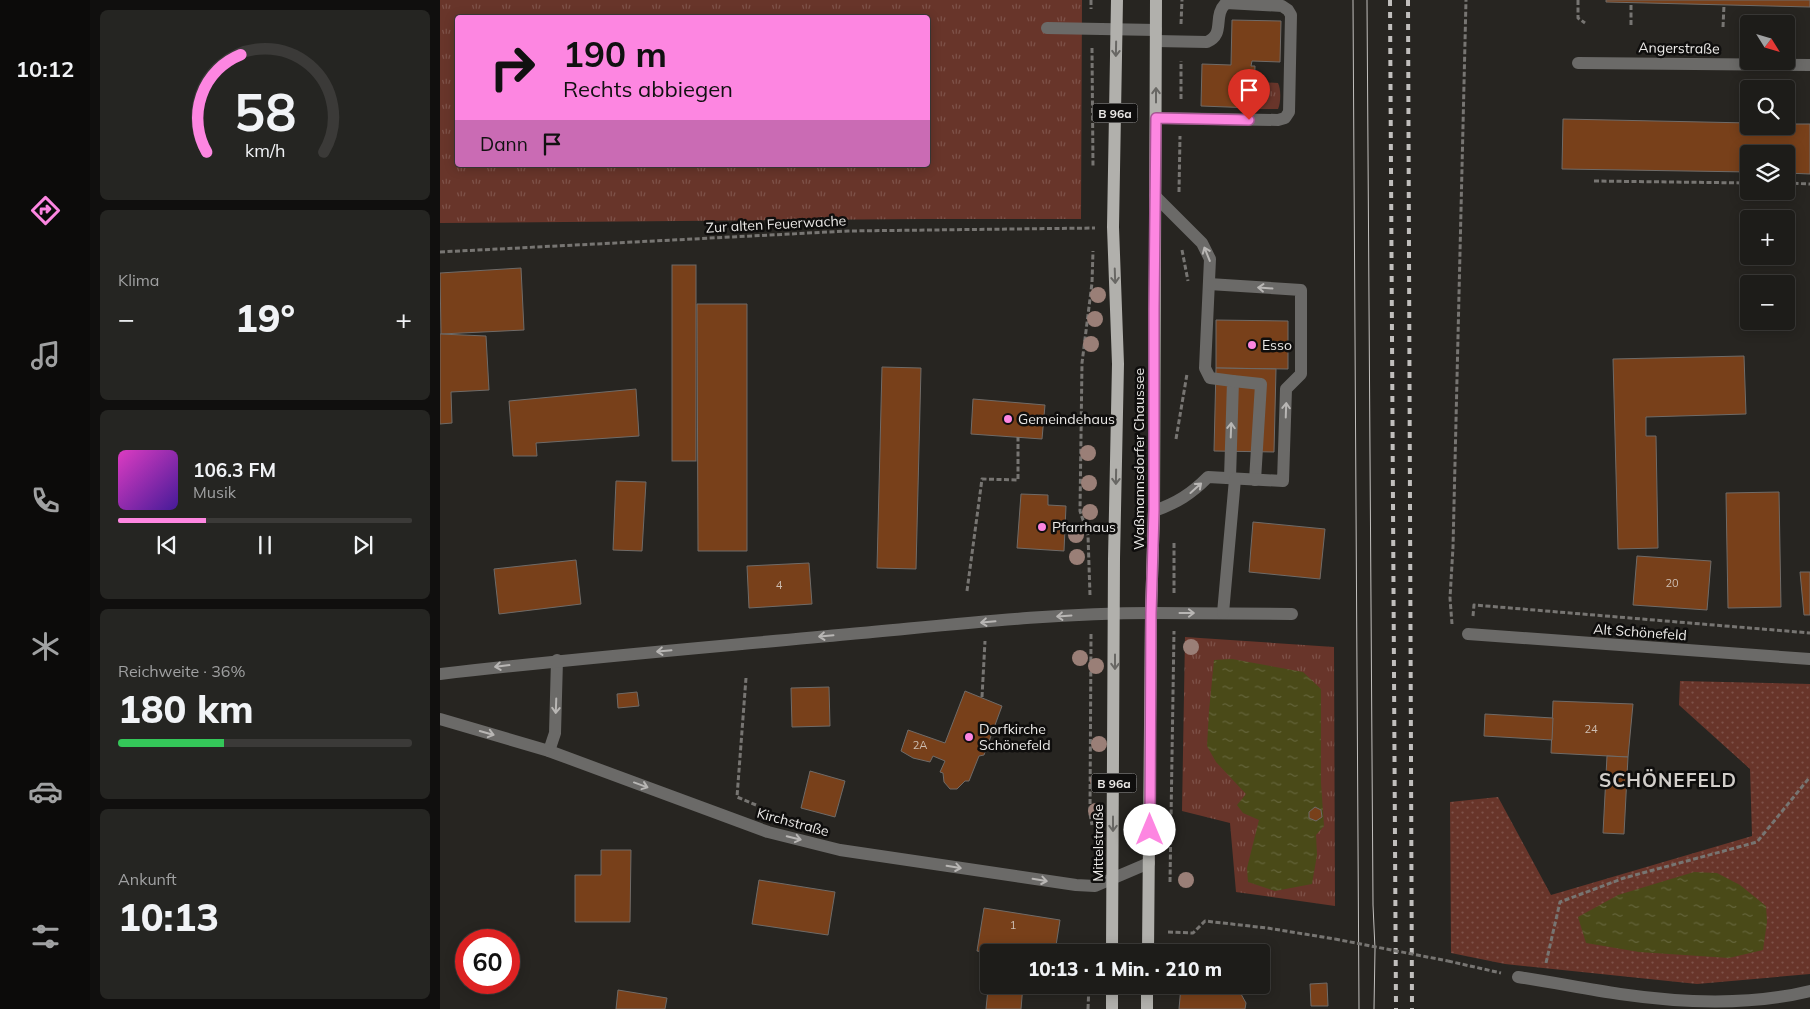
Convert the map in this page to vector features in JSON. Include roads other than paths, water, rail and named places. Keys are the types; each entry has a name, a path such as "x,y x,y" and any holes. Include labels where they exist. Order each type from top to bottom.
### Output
{"main road":[{"name":"Waßmannsdorfer Chaussee","path":"1115,613 1118,364 1113,227 1116,0"},
{"name":"Waßmannsdorfer Chaussee","path":"1148,944 1151,613 1154,511 1156,0"},
{"name":"Mittelstraße","path":"1112,944 1115,613"},
{"path":"1112,994 1112,1009"},
{"path":"1147,1009 1148,994"}],"street":[{"path":"1048,28 1116,29 1207,42 1214,39 1218,32 1219,14 1226,3 1282,6 1288,10 1291,15 1289,112 1285,118 1278,120 1156,118"},
{"name":"Angerstraße","path":"1578,62 1810,65"},
{"path":"1155,196 1202,244 1210,259 1205,368 1210,378 1261,384 1255,480"},
{"path":"1154,511 1174,504 1194,491 1208,477 1283,481 1286,389 1301,374 1301,290 1209,284"},
{"path":"1223,613 1232,478 1233,381"},
{"path":"440,674 557,660 1091,614 1292,614"},
{"name":"Alt Schönefeld","path":"1470,634 1810,659"},
{"path":"549,751 555,733 557,660"},
{"name":"Kirchstraße","path":"440,719 549,751 755,828 840,850 1076,885 1095,886 1149,863"},
{"path":"1518,977 1619,994 1666,999 1763,1000 1810,991"}],"water":[{"path":"1232,659 1303,672 1321,689 1321,783 1324,826 1316,835 1317,855 1312,884 1275,891 1248,882 1247,868 1259,820 1243,813 1237,805 1246,794 1216,762 1207,746 1214,660"},
{"path":"1694,872 1717,873 1740,885 1766,906 1767,922 1763,950 1729,958 1639,952 1586,943 1578,917 1618,895"}],"tram line":[{"path":"1353,0 1359,1009"},
{"path":"1367,0 1374,1009"}],"railway":[{"path":"1390,0 1396,1009"},
{"path":"1408,0 1412,1009"}],"place":[{"name":"Esso","path":"1252,345"},
{"name":"Gemeindehaus","path":"1008,419"},
{"name":"Pfarrhaus","path":"1042,527"},
{"name":"Dorfkirche Schönefeld","path":"969,737"}],"district":[{"name":"SCHÖNEFELD","path":"1668,780"}]}
